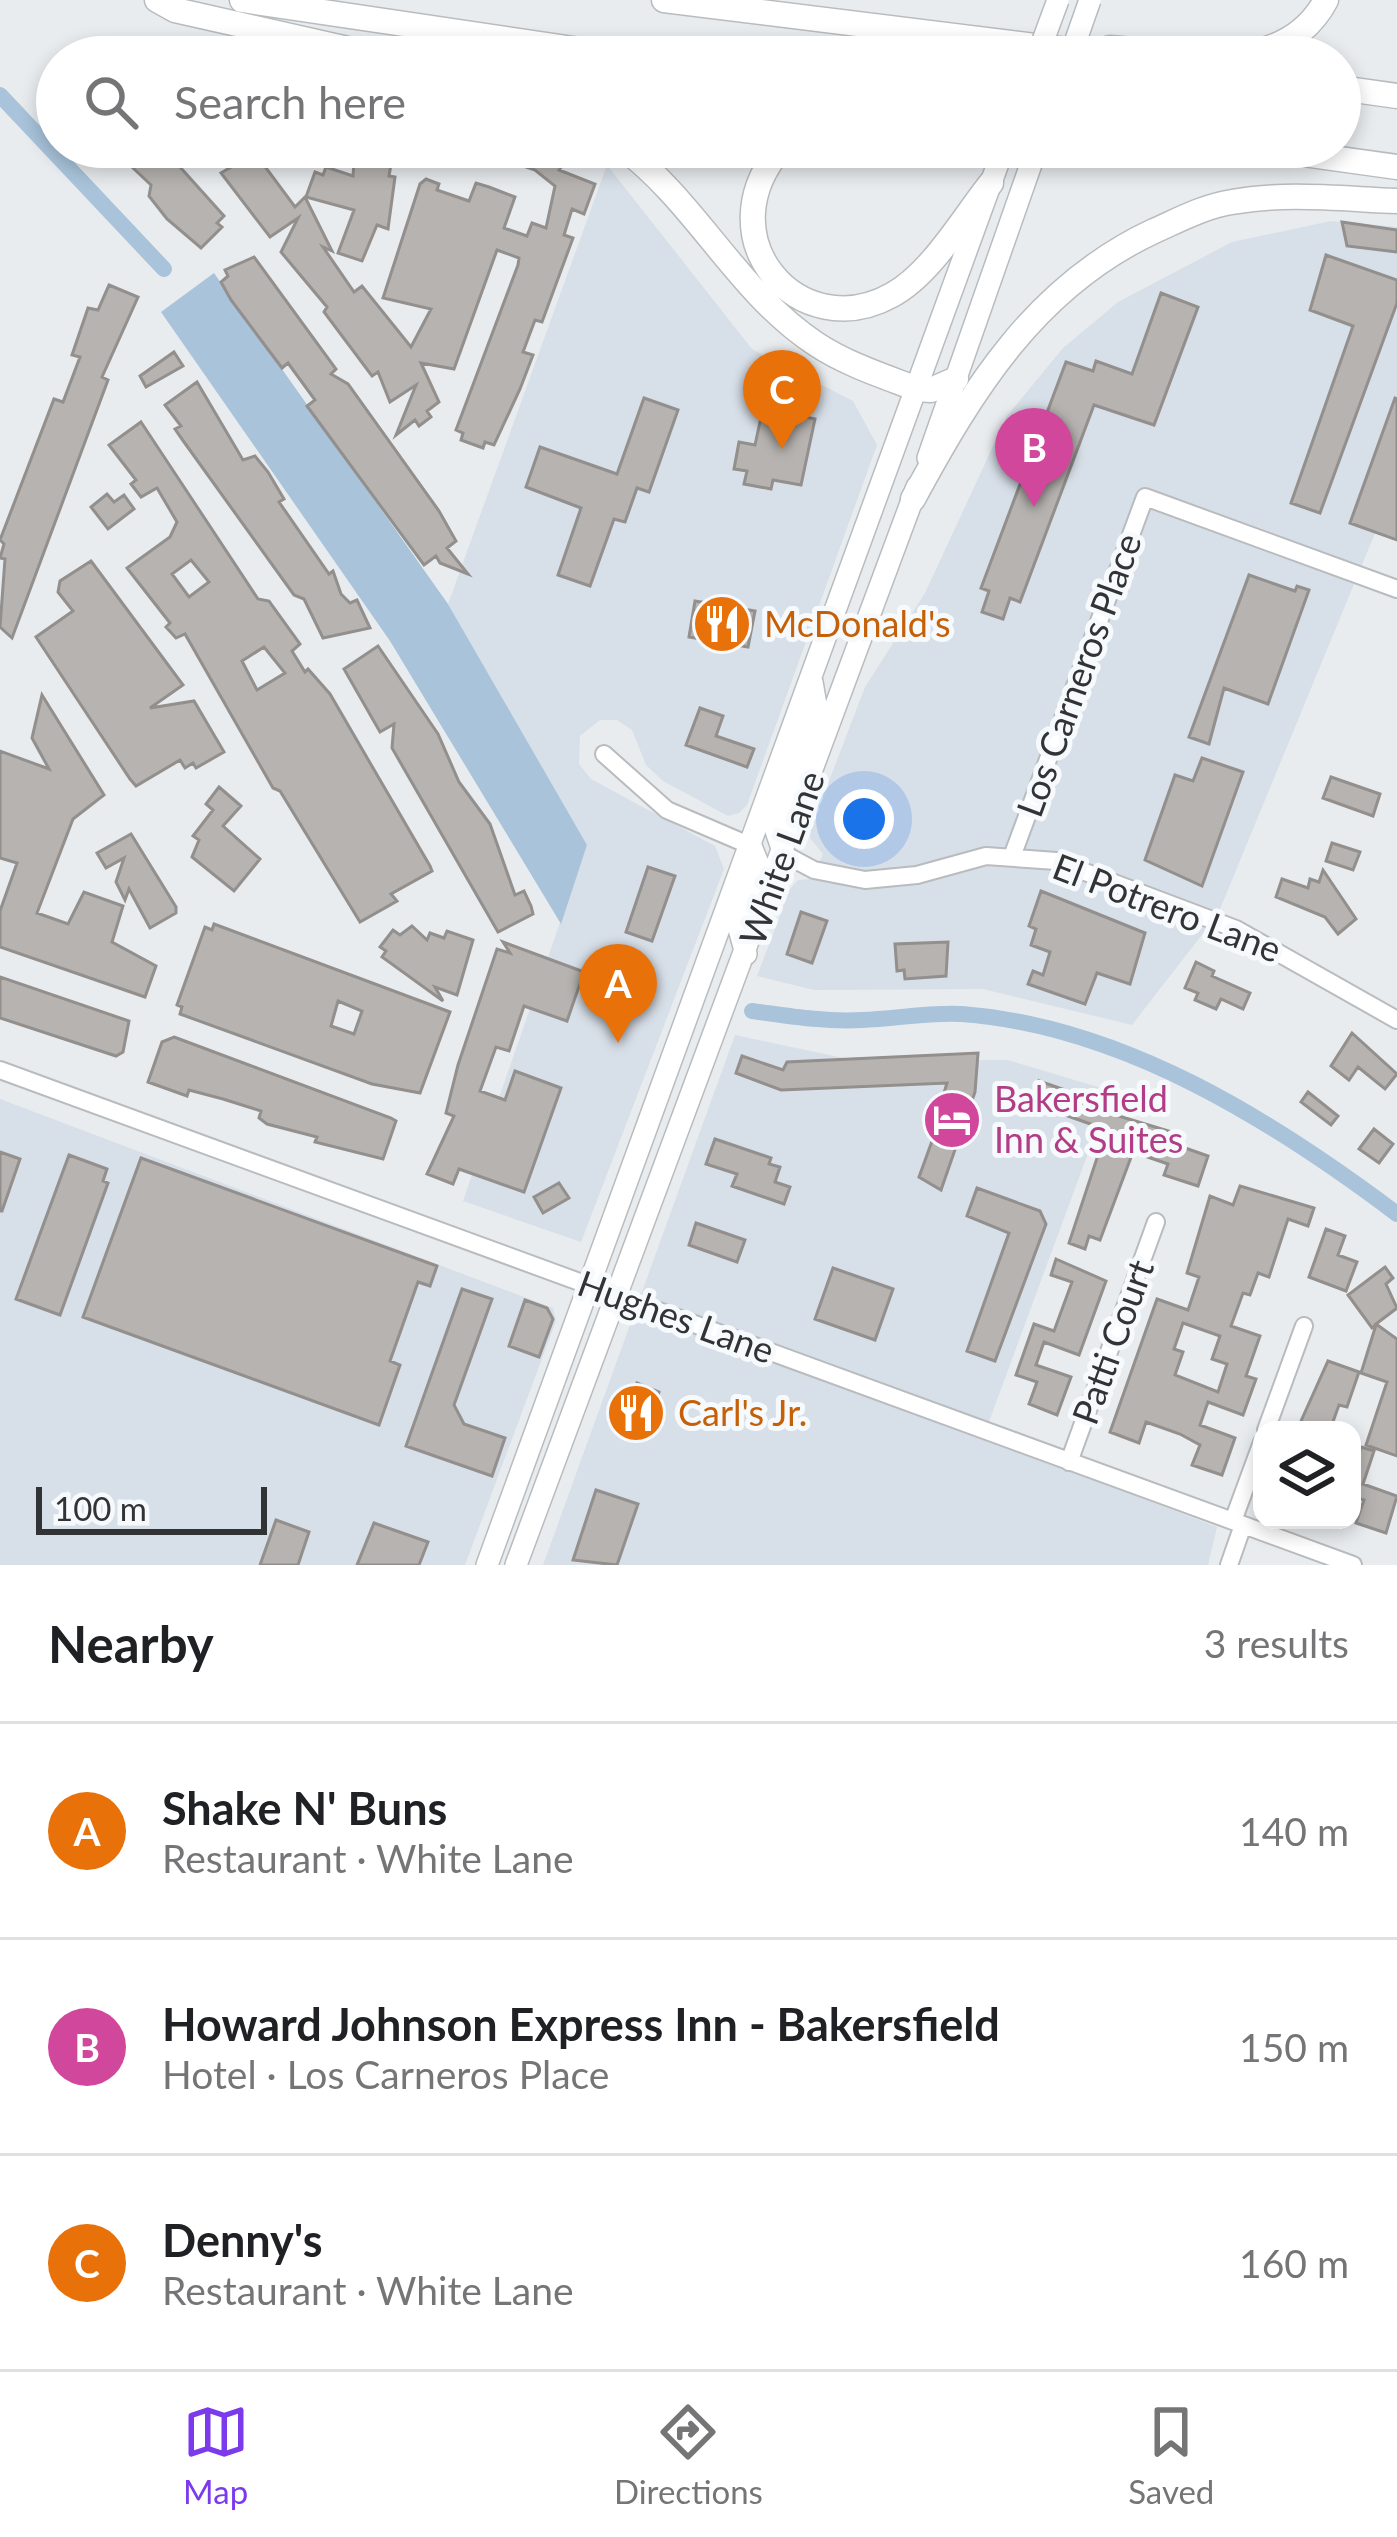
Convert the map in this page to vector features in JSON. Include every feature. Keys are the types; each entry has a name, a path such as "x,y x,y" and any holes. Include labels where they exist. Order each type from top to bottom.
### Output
{"highway":[{"path":"158,0 175,10 290,36"},
{"path":"242,0 486,36"},
{"path":"664,0 928,36"},
{"path":"1295,36 1326,0"},
{"path":"1361,91 1397,96"},
{"path":"1361,162 1397,167"},
{"path":"648,168 800,332 866,370 917,389 931,390 956,379"},
{"path":"770,168 754,195 756,254 802,297 836,306 869,305 896,294 991,183"},
{"path":"914,499 990,366 1043,307 1107,258 1184,217 1230,202 1304,196 1397,202"}],"main road":[{"path":"1038,36 1058,0"},
{"path":"1077,36 1090,0"},
{"name":"White Lane","path":"487,1565 996,168"},
{"name":"White Lane","path":"516,1565 696,1071 784,854 1030,168"},
{"path":"784,854 776,831 817,711 812,682"},
{"path":"746,954 739,928 759,866 751,846"}],"street":[{"name":"Los Carneros Place","path":"1013,854 1144,496 1397,589"},
{"path":"604,754 667,810 751,846"},
{"name":"El Potrero Lane","path":"784,854 814,870 866,880 1013,854 1056,861 1236,929 1341,983 1397,1020"},
{"name":"Hughes Lane","path":"0,1070 1352,1565"},
{"name":"Patti Court","path":"1069,1462 1156,1222"},
{"path":"1269,1421 1304,1326"},
{"path":"1229,1565 1253,1472"}],"shaded area":[{"path":"609,168 752,349 853,401 877,445 747,805 739,813 728,816 663,781 646,765 632,730 617,720 600,720 580,736 579,764 591,779 715,846 724,869 581,1242 463,1201 587,845 448,604"},
{"path":"1331,221 1397,227 1397,480 1218,914 1132,1025 983,989 814,990 757,976 790,889 798,880 812,879 823,854 810,838 811,828 865,687 925,593 1007,416 1063,348 1118,302 1232,242"},
{"path":"735,1035 858,1061 1008,1060 1111,1091 983,1438 1217,1527 1208,1565 543,1565"},
{"path":"0,1099 553,1308 556,1321 465,1565 0,1565"}],"water":[{"path":"214,273 448,604 587,845 561,924 390,641 161,312"}],"building":[{"path":"133,168 181,168 224,216 217,223 222,227 201,248 167,219 149,196 151,185"},
{"path":"230,168 266,168 295,207 305,197 332,251 323,247 354,292 362,286 411,347 431,309 383,298 420,184 426,179 439,184 437,190 469,201 476,183 515,197 504,228 527,236 532,223 546,228 555,186 529,168 561,168 595,184 584,214 572,209 564,235 573,238 542,322 535,320 523,352 533,355 494,445 485,442 483,448 461,440 463,433 456,430 519,258 497,250 454,369 421,363 439,402 427,411 431,417 419,426 415,420 396,435 416,385 390,402 378,372 372,376 324,312 327,307 281,252 298,218 270,237 221,173"},
{"path":"329,168 353,176 354,168 390,168 389,176 395,177 388,229 377,225 362,261 338,253 354,210 306,197 315,172 323,175"},
{"path":"1342,222 1397,230 1397,252 1347,246"},
{"path":"1326,255 1397,280 1397,303 1320,513 1291,503 1353,326 1310,310"},
{"path":"254,257 336,369 331,374 348,384 439,511 456,541 447,548 468,574 440,563 436,556 424,565 307,406 315,400 288,363 282,368 231,300 221,282 228,276 225,270"},
{"path":"109,285 138,297 102,377 108,380 12,638 0,627 5,559 0,558 4,544 0,540 54,399 63,402 80,357 72,355 88,308 98,310"},
{"path":"1161,293 1198,307 1154,425 1094,405 1020,602 1010,598 1003,619 982,612 989,591 981,588 1066,362 1093,371 1096,361 1132,374"},
{"path":"174,352 183,366 146,387 140,376"},
{"path":"197,382 243,460 255,456 268,472 284,499 279,502 329,574 333,571 341,594 350,603 357,600 370,628 323,638 304,599 294,595 184,442 175,429 181,426 165,405"},
{"path":"644,398 678,410 649,492 637,488 625,522 614,519 590,586 558,575 581,508 526,487 540,447 617,474"},
{"path":"1397,399 1397,540 1350,523"},
{"path":"763,408 815,419 801,485 773,480 771,489 744,484 747,471 734,469 739,442 755,445"},
{"path":"141,422 258,599 269,601 300,644 292,651 305,672 308,669 330,694 432,871 391,894 397,901 360,922 280,791 273,788 185,634 176,638 166,627 170,623 127,568 170,537 177,522 157,488 141,497 131,484 136,480 109,445","holes":["191,560 209,582 189,597 172,574","264,647 285,673 257,690 242,661"]},
{"path":"107,494 114,502 124,495 134,509 108,529 91,507"},
{"path":"91,561 183,685 150,708 194,701 224,752 196,768 193,763 185,768 180,760 136,786 130,779 36,637 73,611 58,592 60,581"},
{"path":"1249,575 1295,591 1297,586 1309,590 1268,704 1224,688 1209,744 1189,737"},
{"name":"McDonald's","path":"695,601 755,611 748,647 689,637"},
{"path":"378,646 438,734 459,782 490,824 515,895 524,891 531,906 533,914 498,932 392,748 394,724 380,732 344,669"},
{"path":"42,695 104,795 73,819 37,913 68,924 84,892 123,906 112,942 156,966 145,997 0,947 0,911 17,863 0,858 0,751 49,769 32,738"},
{"path":"700,708 723,716 716,736 754,749 747,767 686,745"},
{"path":"1202,758 1243,772 1202,886 1145,860 1175,775 1193,781"},
{"path":"1331,777 1380,794 1373,816 1323,798"},
{"path":"219,787 241,806 223,826 260,859 234,891 192,857 199,840 193,836 213,810 206,804"},
{"path":"131,834 176,907 176,913 150,928 129,889 125,900 116,882 124,858 106,868 97,853"},
{"path":"1332,843 1360,852 1353,870 1326,861"},
{"path":"648,867 675,876 652,941 626,932"},
{"path":"1323,870 1356,919 1338,934 1325,917 1276,897 1282,879 1308,888 1310,879 1319,882"},
{"path":"1041,891 1145,933 1130,984 1097,973 1085,1004 1028,984 1033,971 1043,975 1050,952 1031,945 1036,929 1029,926"},
{"path":"801,912 827,921 812,963 787,954"},
{"path":"214,924 450,1012 420,1093 372,1084 180,1014 182,1007 177,1005 205,927 212,930","holes":["338,1001 362,1011 354,1034 331,1026"]},
{"path":"412,926 427,940 430,933 444,938 447,931 473,940 457,995 435,987 443,1001 382,957 386,951 380,947 393,930 400,935"},
{"path":"503,942 584,972 567,1021 524,1006 509,1051 496,1047 480,1091 505,1100 515,1071 561,1088 524,1192 459,1169 453,1184 427,1174 454,1116 446,1113 458,1065 497,949 510,953"},
{"path":"948,942 946,976 905,979 904,970 897,971 895,944"},
{"path":"1196,962 1214,971 1212,976 1250,993 1243,1009 1221,999 1216,1009 1195,1000 1198,993 1185,988"},
{"path":"0,977 129,1021 123,1052 116,1056 0,1018"},
{"path":"1352,1033 1397,1074 1385,1089 1358,1067 1349,1080 1331,1066"},
{"path":"174,1037 391,1118 396,1121 383,1159 267,1124 259,1118 261,1111 189,1090 187,1096 148,1082 162,1042"},
{"name":"Bakersfield Inn & Suites","path":"978,1053 975,1092 941,1190 919,1177 948,1097 944,1093 947,1083 781,1090 736,1073 742,1056 783,1070 787,1062"},
{"path":"1039,1081 1091,1099 1089,1107 1175,1133 1171,1143 1208,1156 1198,1186 1164,1175 1168,1164 1133,1152 1100,1240 1089,1236 1085,1249 1069,1243 1100,1149 1092,1146 1099,1127 1031,1103"},
{"path":"1308,1092 1338,1116 1331,1125 1301,1102"},
{"path":"1374,1129 1393,1144 1379,1163 1359,1149"},
{"path":"715,1139 771,1158 769,1164 780,1167 775,1182 790,1187 784,1204 732,1186 737,1174 706,1164"},
{"path":"0,1152 20,1159 2,1211 0,1211"},
{"path":"69,1155 107,1169 103,1181 108,1183 60,1315 16,1299"},
{"path":"141,1158 437,1266 430,1286 418,1282 390,1361 400,1365 379,1425 83,1317"},
{"path":"559,1183 569,1198 543,1213 534,1197"},
{"path":"1240,1186 1314,1208 1308,1226 1288,1219 1269,1277 1258,1273 1250,1295 1243,1293 1231,1326 1260,1336 1246,1376 1256,1379 1243,1415 1208,1402 1200,1425 1235,1438 1222,1475 1192,1465 1200,1445 1180,1434 1146,1422 1139,1443 1110,1432 1157,1299 1188,1310 1199,1277 1187,1273 1210,1196 1233,1205","holes":["1183,1323 1220,1336 1212,1359 1227,1364 1218,1392 1175,1375 1183,1352 1174,1349"]},
{"path":"977,1188 1040,1211 1046,1224 995,1361 967,1351 1009,1233 967,1216"},
{"path":"696,1223 745,1240 737,1262 689,1245"},
{"path":"1326,1229 1345,1236 1338,1255 1357,1262 1346,1291 1309,1277"},
{"path":"1056,1259 1106,1281 1079,1355 1044,1342 1036,1365 1071,1377 1057,1415 1029,1404 1037,1382 1016,1375 1034,1324 1054,1331 1072,1282 1051,1275"},
{"path":"1385,1267 1393,1278 1386,1284 1397,1308 1376,1324 1397,1339 1397,1456 1366,1445 1387,1382 1361,1373 1376,1325 1372,1328 1348,1295"},
{"path":"833,1268 893,1289 875,1340 815,1319"},
{"path":"462,1289 492,1299 454,1405 464,1424 505,1438 492,1476 406,1446"},
{"path":"525,1300 547,1308 553,1319 539,1357 509,1346"},
{"path":"1328,1361 1359,1372 1347,1407 1339,1405 1333,1421 1301,1421"},
{"name":"Carl's Jr.","path":"637,1383 659,1392 650,1417 655,1419 641,1440 615,1427"},
{"path":"1361,1447 1374,1451 1363,1484 1397,1496 1386,1533 1361,1525 1361,1499"},
{"path":"596,1490 638,1504 617,1565 573,1560"},
{"path":"276,1520 309,1532 298,1565 260,1565"},
{"path":"374,1523 428,1542 419,1565 357,1565"}],"waterway":[{"path":"0,95 36,133"},
{"path":"69,168 164,269"},
{"path":"752,1011 848,1020 962,1014 1022,1022 1080,1037 1193,1083 1247,1113 1397,1214"}],"place":[{"name":"Denny's","path":"782,449"},
{"name":"Howard Johnson Express Inn - Bakersfield","path":"1034,507"},
{"name":"McDonald's","path":"722,624"},
{"name":"Shake N' Buns","path":"618,1043"},
{"name":"Bakersfield Inn & Suites","path":"952,1120"},
{"name":"Carl's Jr.","path":"636,1413"}]}
